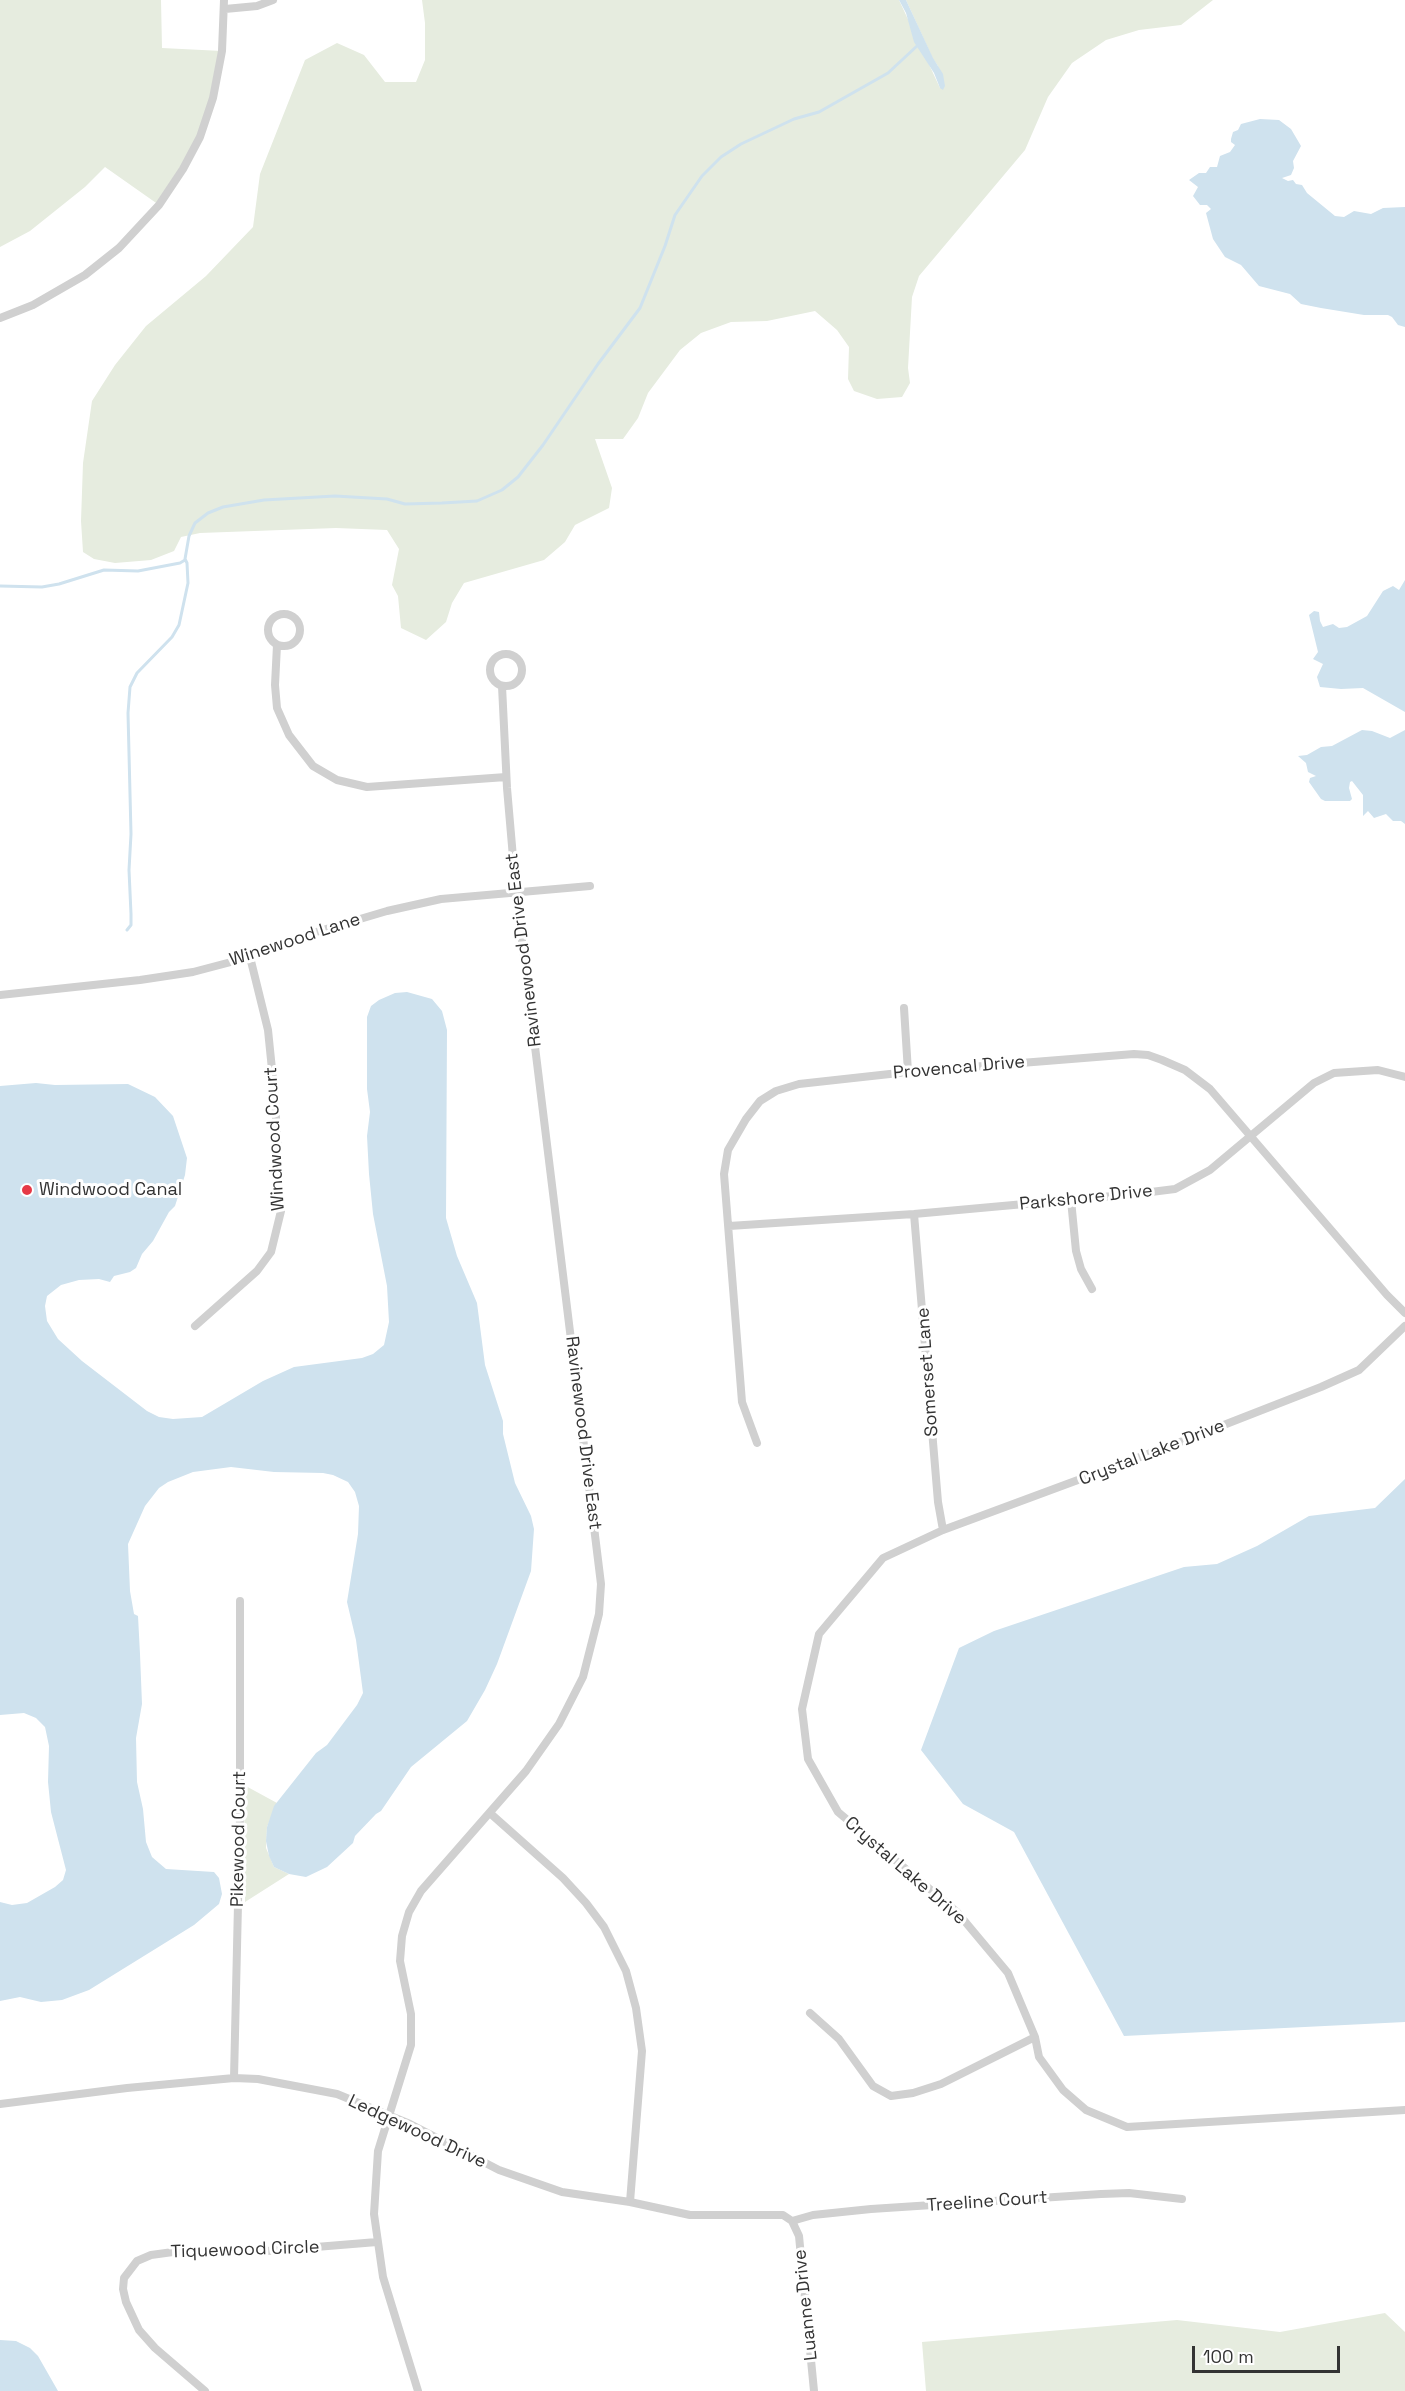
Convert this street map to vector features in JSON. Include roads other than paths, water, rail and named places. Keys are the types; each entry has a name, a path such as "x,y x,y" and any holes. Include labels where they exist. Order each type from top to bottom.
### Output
{"street":[{"path":"0,318 33,305 85,275 119,248 159,205 183,169 200,137 213,98 222,51 225,4 257,6 273,0"},
{"path":"277,645 275,685 277,708 289,735 313,766 337,780 367,787 506,777"},
{"name":"Ravinewood Drive East","path":"418,2391 389,2300 377,2242 374,2214 378,2151 411,2045 411,2013 400,1960 400,1944 412,1905 425,1886 491,1814 526,1771 573,1698 583,1677 593,1642 599,1614 601,1584 516,892 506,777 502,686"},
{"name":"Winewood Lane","path":"0,995 193,972 250,957 306,935 387,911 441,899 590,886"},
{"name":"Windwood Court","path":"195,1326 257,1271 271,1252 281,1211 268,1030 250,957"},
{"path":"903,1008 908,1072"},
{"name":"Provencal Drive","path":"757,1443 742,1402 724,1174 728,1150 759,1101 776,1091 800,1084 908,1072 1148,1055 1185,1070 1210,1089 1405,1313"},
{"name":"Parkshore Drive","path":"729,1226 914,1214 1175,1189 1210,1170 1314,1083 1334,1073 1378,1070 1405,1077"},
{"path":"1071,1200 1076,1251 1081,1269 1092,1288"},
{"name":"Somerset Lane","path":"914,1214 938,1502 943,1530"},
{"name":"Crystal Lake Drive","path":"1405,1326 1359,1370 1321,1387 1153,1453 943,1530 883,1558 819,1634 802,1709 808,1759 838,1812 957,1912 1008,1973 1035,2037 1039,2057 1063,2090 1086,2110 1127,2127 1405,2110"},
{"name":"Pikewood Court","path":"234,2078 240,1817 240,1600"},
{"path":"491,1814 579,1895 604,1927 626,1971 636,2008 642,2051 630,2202"},
{"path":"810,2013 839,2039 873,2086 891,2096 913,2093 941,2084 1035,2037"},
{"name":"Ledgewood Drive","path":"0,2104 127,2088 234,2078 258,2079 337,2094 410,2124 478,2161 527,2181 580,2196 630,2202 690,2215 779,2214 792,2221"},
{"name":"Treeline Court","path":"792,2221 813,2214 1101,2194 1129,2193 1182,2199"},
{"name":"Luanne Drive","path":"792,2221 800,2240 814,2391"},
{"name":"Tiquewood Circle","path":"205,2391 155,2348 139,2330 126,2302 123,2289 124,2278 137,2261 151,2255 173,2252 267,2252 377,2242"}],"water":[{"path":"899,0 906,0 943,74 945,86 943,90 914,42 906,13"},
{"path":"1260,119 1279,120 1291,129 1301,146 1293,161 1294,168 1291,175 1282,178 1302,185 1307,193 1335,216 1344,217 1354,211 1371,214 1383,208 1405,207 1405,327 1398,325 1388,315 1364,315 1301,304 1290,294 1259,286 1241,265 1225,257 1213,239 1206,213 1211,209 1207,205 1200,205 1193,196 1198,187 1189,180 1199,173 1206,173 1210,167 1217,167 1220,156 1230,152 1235,145 1231,142 1233,132 1238,130 1241,124"},
{"path":"1405,580 1405,712 1363,688 1320,687 1317,677 1323,664 1313,659 1318,652 1309,615 1314,611 1319,612 1323,627 1333,624 1339,628 1347,627 1367,616 1383,591 1393,586 1399,590"},
{"path":"1362,730 1390,738 1405,730 1405,824 1401,821 1393,821 1386,814 1374,818 1368,811 1363,816 1363,795 1352,781 1349,788 1352,799 1350,801 1325,801 1309,782 1310,778 1316,776 1308,772 1306,763 1298,756 1307,755 1321,747 1332,746"},
{"path":"407,992 432,999 442,1011 447,1030 446,1218 457,1256 477,1303 485,1365 503,1421 503,1434 515,1483 531,1516 534,1529 531,1571 497,1664 467,1721 411,1767 381,1811 355,1836 353,1843 327,1867 306,1877 289,1874 274,1867 266,1841 267,1827 274,1806 316,1753 327,1745 357,1705 363,1693 356,1640 347,1602 358,1534 359,1506 355,1492 348,1482 333,1475 231,1467 193,1472 159,1488 145,1506 128,1544 130,1591 134,1614 138,1616 142,1704 136,1738 137,1782 143,1809 146,1842 152,1857 166,1869 214,1872 219,1878 222,1894 219,1904 194,1925 89,1990 62,2000 41,2002 20,1997 0,2001 0,1902 12,1905 27,1903 55,1887 63,1880 66,1870 51,1812 48,1782 49,1746 45,1727 36,1718 24,1713 0,1715 0,1086 36,1083 128,1084 155,1097 173,1116 187,1158 185,1175 175,1206 142,1254 136,1268 114,1276 110,1282 99,1279 79,1280 61,1285 47,1296 45,1306 47,1321 58,1339 82,1361 147,1411 159,1417 173,1419 202,1417 263,1381 294,1367 362,1358 373,1354 384,1345 389,1322 387,1286 373,1214 369,1174 367,1017 371,1006 379,1000 395,993"},
{"path":"1405,1479 1405,2022 1124,2036 1014,1832 963,1804 921,1750 959,1648 994,1631 1184,1567 1217,1564 1257,1546 1309,1516 1375,1508"},
{"path":"0,2340 16,2341 30,2348 38,2356 58,2391 0,2391"}],"waterway":[{"path":"127,930 131,925 128,713 130,687 137,673 172,637 179,625 188,583 185,559 189,536 195,523 208,513 223,507 264,500 335,496 387,499 405,504 442,503 477,501 502,490 518,477 543,445 598,364 640,308 675,215 702,176 721,157 741,144 794,119 819,112 888,73 917,46"},
{"path":"0,586 42,587 104,570 138,571 185,560"}],"place":[{"name":"Windwood Canal","path":"27,1190"}]}
